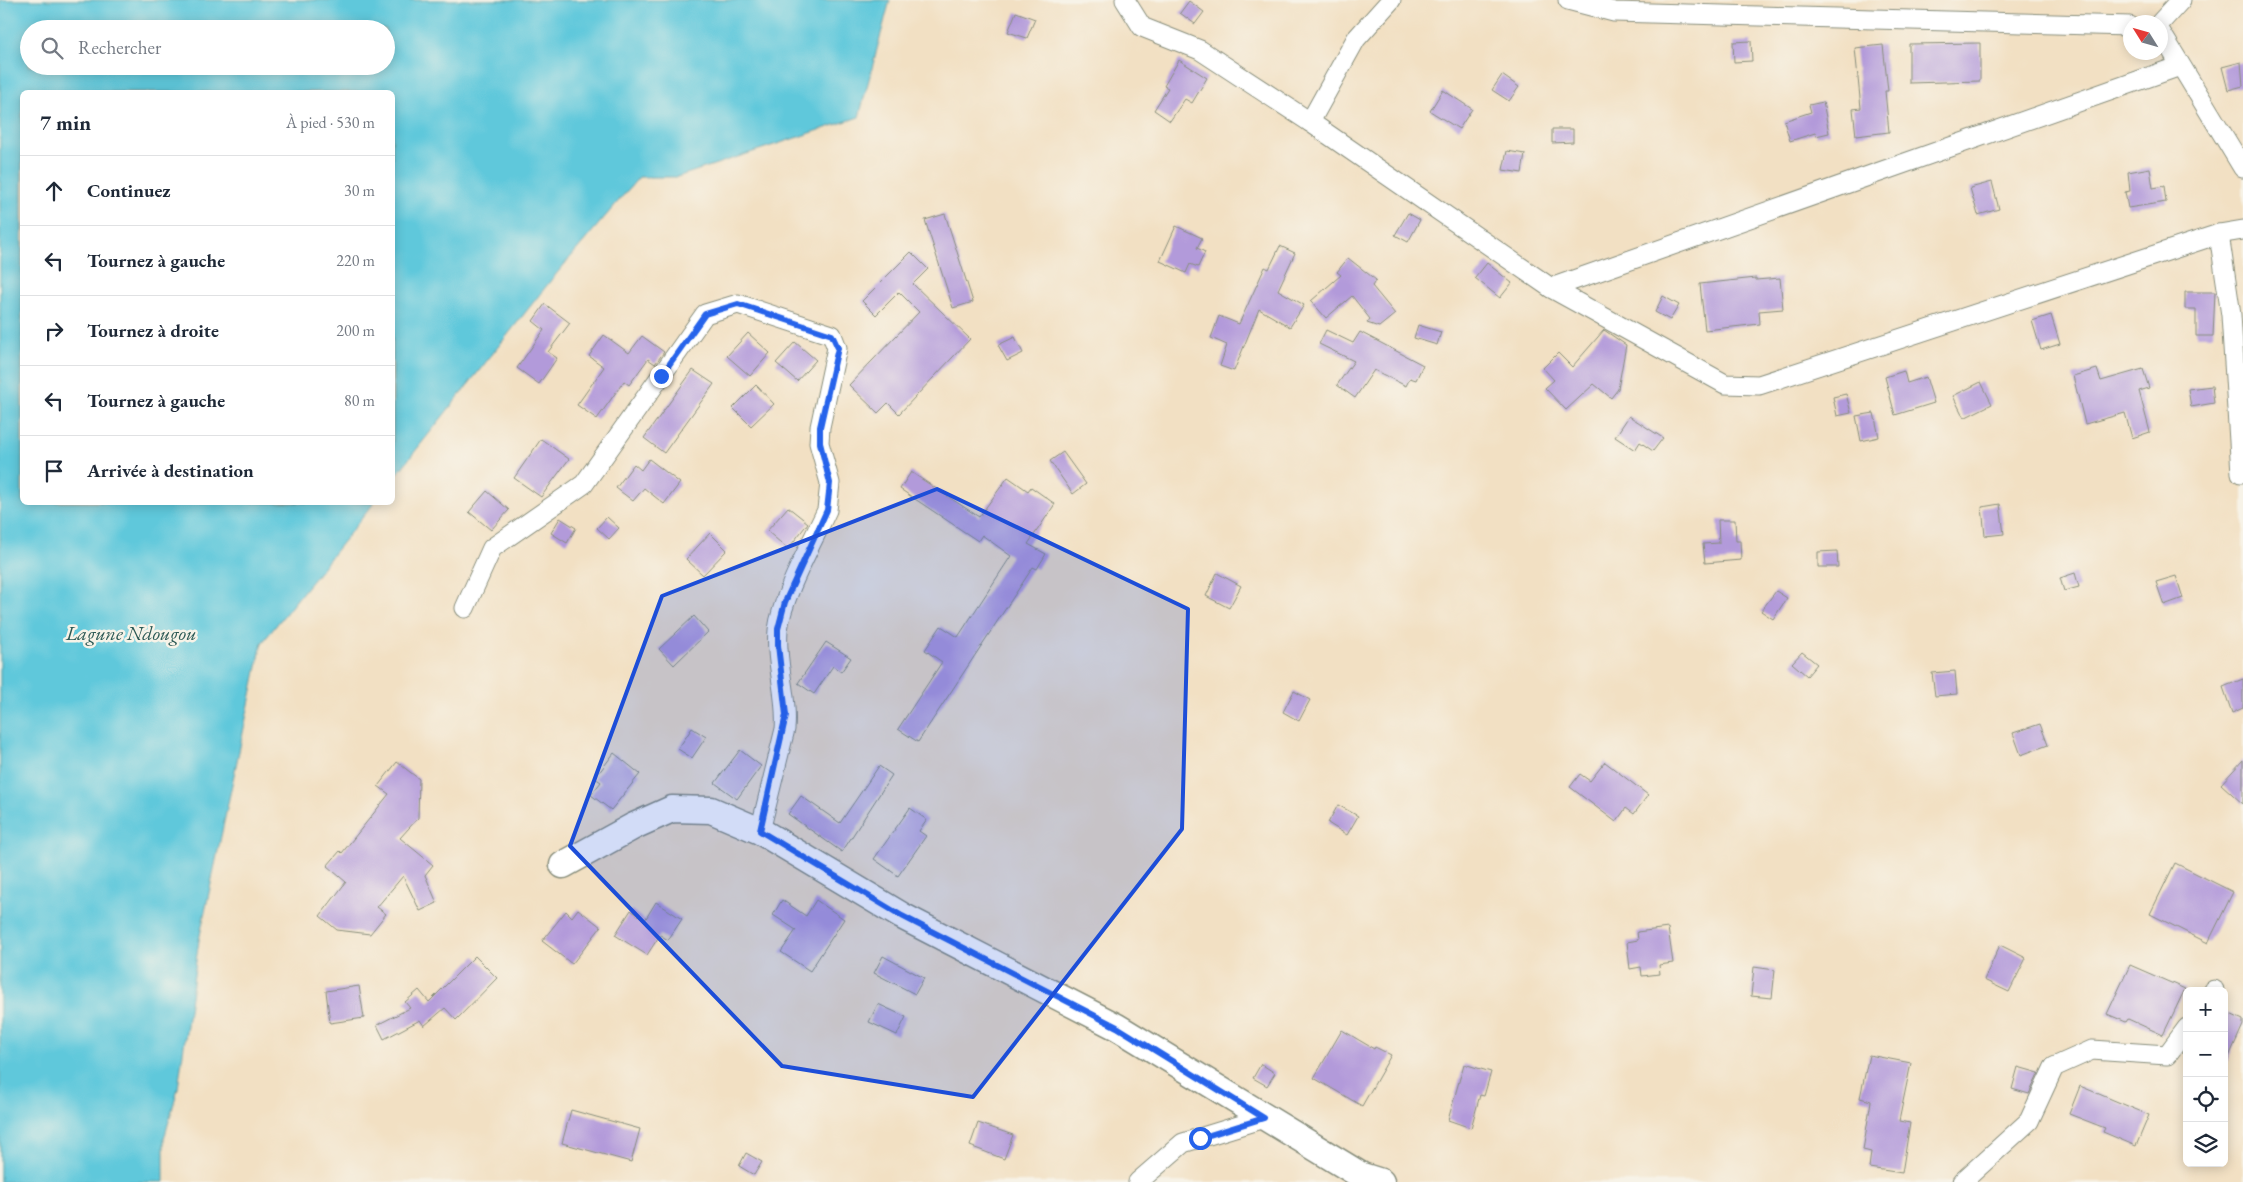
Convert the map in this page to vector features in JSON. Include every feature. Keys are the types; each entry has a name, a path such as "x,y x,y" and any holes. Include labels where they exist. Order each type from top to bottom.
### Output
{"street":[{"path":"1125,0 1142,27 1200,50 1310,122 1551,288 1725,384 1759,385 2218,234 2243,230"},
{"path":"1310,122 1356,39 1391,0"},
{"path":"1568,0 1614,12 2123,26"},
{"path":"2167,15 2181,0"},
{"path":"2168,45 2243,168"},
{"path":"1551,288 2180,66"},
{"path":"2218,234 2231,315 2241,473 2243,472"},
{"path":"465,608 492,548 584,484 705,314 738,304 832,335 838,348 820,427 820,443 830,483 827,510 785,602 778,629 786,715 760,831"},
{"path":"563,865 634,826 672,809 711,810 760,831 902,916 1117,1027 1362,1176 1380,1182"},
{"path":"1962,1182 2029,1121 2054,1067 2092,1050 2167,1055 2184,1032"},
{"path":"1138,1182 1183,1142 1264,1118"}],"highlighted area":[{"path":"937,489 1188,609 1182,829 973,1097 782,1066 570,846 662,596"}],"water":[{"name":"Lagune Ndougou","path":"0,0 890,0 859,117 677,177 639,177 552,279 395,476 395,90 20,90 20,505 372,505 262,643 199,940 178,1088 164,1139 164,1182 0,1182"}],"building":[{"path":"1189,1 1204,12 1195,24 1180,13"},
{"path":"1016,12 1035,19 1027,38 1008,32"},
{"path":"1751,41 1752,61 1734,62 1733,42"},
{"path":"1980,43 1980,81 1909,83 1909,44"},
{"path":"1883,45 1888,91 1885,91 1889,132 1856,136 1853,109 1861,108 1855,48"},
{"path":"1179,60 1207,78 1192,103 1185,99 1170,121 1154,110 1168,88 1164,86"},
{"path":"2241,62 2243,86 2228,90 2222,67"},
{"path":"1502,75 1519,87 1509,101 1492,90"},
{"path":"1443,90 1472,109 1459,129 1430,111"},
{"path":"1823,102 1829,133 1816,136 1815,133 1790,141 1784,121 1811,112 1809,105"},
{"path":"1552,129 1573,129 1573,142 1552,143"},
{"path":"1507,151 1525,154 1522,173 1503,170"},
{"path":"2150,168 2153,188 2164,186 2166,202 2128,208 2125,192 2130,191 2128,172"},
{"path":"1992,182 1999,209 1978,215 1970,188"},
{"path":"1408,213 1420,220 1408,242 1395,235"},
{"path":"945,214 973,302 953,308 925,220"},
{"path":"1176,226 1202,238 1197,248 1205,252 1198,267 1190,264 1186,273 1160,261"},
{"path":"1280,246 1295,253 1278,290 1304,305 1290,327 1259,309 1234,371 1220,366 1227,345 1211,338 1219,316 1239,324 1265,267 1269,269"},
{"path":"911,252 928,269 913,284 970,339 899,414 888,403 878,413 849,385 919,312 899,292 876,315 862,301"},
{"path":"1348,258 1376,280 1372,286 1395,314 1379,327 1367,323 1370,319 1352,296 1326,318 1311,301 1341,275 1337,272"},
{"path":"1487,263 1512,283 1500,298 1475,278"},
{"path":"1756,278 1756,280 1780,278 1783,309 1759,311 1760,324 1705,330 1700,284"},
{"path":"2185,292 2215,292 2213,336 2196,336 2196,309 2185,309"},
{"path":"1663,296 1679,305 1670,320 1655,312"},
{"path":"545,304 570,323 548,352 557,358 539,384 517,368 544,330 533,321"},
{"path":"2051,315 2060,344 2041,350 2032,321"},
{"path":"1418,325 1441,332 1437,345 1414,338"},
{"path":"1326,330 1353,343 1360,332 1423,365 1416,380 1410,378 1406,386 1374,370 1355,398 1337,385 1354,361 1319,344"},
{"path":"1604,330 1626,345 1618,389 1611,398 1594,384 1566,410 1545,388 1554,380 1543,368 1558,353 1572,367"},
{"path":"748,333 770,353 750,376 727,356"},
{"path":"604,335 629,353 642,336 664,352 655,364 648,359 629,385 624,381 597,419 577,405 604,367 589,356"},
{"path":"1015,337 1023,353 1007,361 998,345"},
{"path":"795,342 816,360 797,381 776,363"},
{"path":"2097,369 2101,381 2143,369 2149,388 2139,391 2150,432 2132,438 2125,413 2085,424 2073,376"},
{"path":"693,370 714,384 664,453 644,438"},
{"path":"1904,371 1907,383 1926,377 1934,403 1895,415 1885,377"},
{"path":"1981,382 1992,404 1964,418 1953,396"},
{"path":"756,385 774,404 751,426 733,408"},
{"path":"2212,386 2214,403 2191,407 2188,389"},
{"path":"1846,394 1851,413 1837,416 1833,397"},
{"path":"1874,413 1879,437 1861,441 1856,416"},
{"path":"1629,416 1663,438 1653,451 1640,442 1635,450 1615,437"},
{"path":"541,439 569,459 541,497 514,478"},
{"path":"1063,452 1086,484 1073,494 1050,461"},
{"path":"649,459 680,483 664,504 644,488 633,501 616,488 634,464 641,470"},
{"path":"911,472 979,517 1008,477 1028,491 1031,487 1055,504 1028,544 1046,554 1037,569 1033,567 918,742 898,729 942,662 925,650 941,626 958,637 1011,556 982,535 978,541 900,489"},
{"path":"487,491 509,510 491,530 469,512"},
{"path":"2000,504 2004,534 1985,536 1982,507"},
{"path":"788,507 808,523 788,549 767,531"},
{"path":"607,517 619,528 609,539 597,528"},
{"path":"560,518 576,528 567,543 551,533"},
{"path":"1718,520 1735,520 1736,541 1740,541 1741,560 1705,563 1703,544 1719,543"},
{"path":"710,533 727,550 703,575 686,559"},
{"path":"1837,551 1838,567 1818,567 1818,552"},
{"path":"1217,573 1241,586 1229,608 1206,596"},
{"path":"2075,573 2079,587 2064,591 2060,578"},
{"path":"2176,576 2183,598 2164,605 2156,582"},
{"path":"1776,591 1787,598 1773,619 1761,611"},
{"path":"694,616 708,632 674,665 659,649"},
{"path":"826,642 851,658 841,672 833,666 814,694 798,683"},
{"path":"1802,652 1817,664 1807,676 1792,663"},
{"path":"1955,671 1957,694 1935,696 1932,673"},
{"path":"2243,679 2243,708 2232,713 2223,687"},
{"path":"1294,691 1310,700 1299,721 1283,712"},
{"path":"2040,724 2048,745 2021,755 2013,733"},
{"path":"692,728 706,737 692,758 678,749"},
{"path":"740,750 761,766 737,799 715,783"},
{"path":"614,753 640,774 611,810 591,795 601,782 595,778"},
{"path":"2243,760 2243,804 2221,784"},
{"path":"397,762 419,779 418,818 400,838 433,865 425,875 437,903 420,911 403,876 377,907 386,914 370,934 337,930 320,916 346,882 327,866 340,851 342,853 389,794 378,786"},
{"path":"1605,762 1648,795 1634,814 1626,808 1616,822 1570,787 1580,774 1590,781"},
{"path":"879,766 892,775 842,852 788,814 801,796 840,823"},
{"path":"1338,805 1358,816 1347,835 1328,823"},
{"path":"910,808 927,820 919,831 926,836 898,876 874,859"},
{"path":"2175,863 2233,892 2208,943 2150,914"},
{"path":"782,900 806,916 816,900 844,919 810,971 781,952 796,930 773,915"},
{"path":"656,902 682,919 668,940 660,935 647,955 615,935 631,910 645,920"},
{"path":"578,909 601,927 572,964 542,941 566,911 572,917"},
{"path":"1668,928 1673,963 1659,965 1660,974 1642,976 1641,967 1630,969 1627,942 1638,940 1637,932"},
{"path":"2000,945 2026,958 2009,992 1984,980"},
{"path":"475,956 497,978 456,1020 445,1008 424,1026 420,1020 384,1039 377,1025 410,1008 405,1002 419,990 429,1002"},
{"path":"883,956 924,978 915,994 874,973"},
{"path":"2130,965 2183,988 2183,993 2163,1035 2128,1019 2126,1022 2107,1014"},
{"path":"1754,967 1775,970 1772,998 1751,996"},
{"path":"359,986 364,1018 330,1023 326,991"},
{"path":"878,1004 906,1017 897,1035 869,1022"},
{"path":"2228,1013 2243,1020 2243,1025 2228,1059"},
{"path":"1342,1030 1374,1049 1375,1047 1391,1055 1362,1106 1314,1078"},
{"path":"1869,1055 1911,1063 1899,1121 1910,1123 1902,1173 1869,1168 1871,1152 1863,1150 1871,1101 1860,1098"},
{"path":"1261,1064 1275,1073 1267,1086 1253,1078"},
{"path":"1464,1064 1491,1072 1484,1096 1480,1095 1471,1128 1448,1120"},
{"path":"2018,1067 2039,1073 2029,1094 2012,1089"},
{"path":"2080,1086 2149,1115 2136,1146 2103,1132 2105,1128 2069,1114"},
{"path":"571,1110 640,1129 631,1162 562,1143"},
{"path":"978,1123 1013,1135 1004,1159 970,1146"},
{"path":"746,1153 762,1162 754,1175 739,1166"}],"route":[{"path":"661,376 705,314 738,304 832,335 838,348 820,427 820,443 830,483 827,510 785,602 778,629 786,715 785,729 760,831 902,916 1117,1027 1264,1118 1200,1138"}]}
